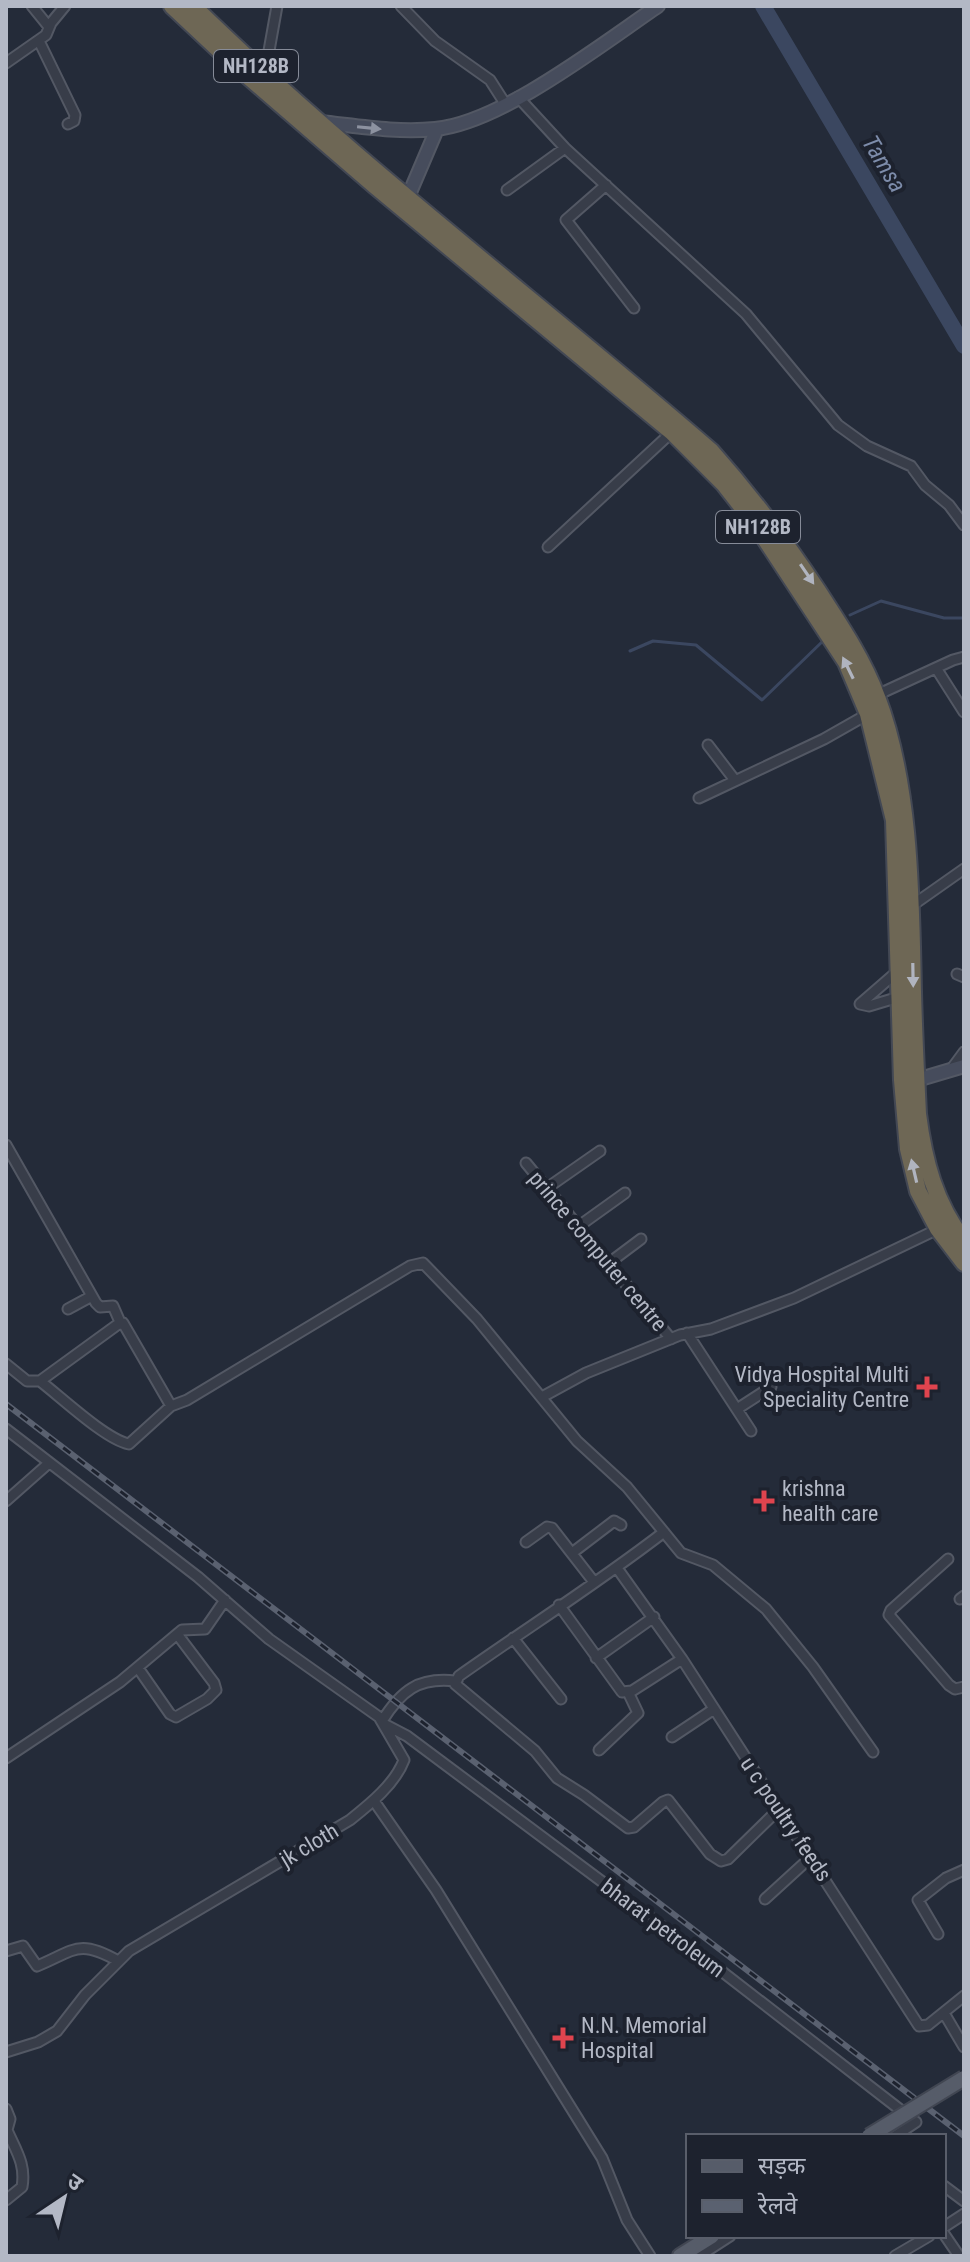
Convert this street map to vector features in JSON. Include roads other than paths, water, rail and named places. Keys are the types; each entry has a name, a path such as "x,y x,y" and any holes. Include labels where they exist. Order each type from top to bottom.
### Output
{"highway":[{"name":"NH128B","path":"172,6 300,122 406,203 711,451 782,537 843,629 877,695 891,743 905,824 910,907 908,1149 918,1191 938,1229 964,1263"},
{"name":"NH128B","path":"193,6 406,203 672,432 724,484 756,525 846,662 868,714 894,820 899,997 910,1082 926,1161 937,1197 964,1241"}],"main road":[{"path":"872,2134 964,2078"},
{"path":"680,2256 709,2238"}],"street":[{"path":"32,6 49,27"},
{"path":"6,63 46,35 65,6"},
{"path":"401,6 435,41 490,80 746,314 838,425 867,446 911,466 964,525"},
{"path":"300,122 393,130 437,129 479,118 512,101 658,6"},
{"path":"264,74 274,9"},
{"path":"39,41 75,115 74,121 68,124"},
{"path":"406,203 437,129"},
{"path":"507,190 565,148"},
{"path":"606,185 566,220 634,308"},
{"path":"548,547 672,432"},
{"path":"877,695 964,657"},
{"path":"936,668 964,712"},
{"path":"699,798 824,739 868,714"},
{"path":"708,745 734,779"},
{"path":"910,907 964,869"},
{"path":"898,971 860,1004 869,1006 899,997"},
{"path":"950,1071 964,1052"},
{"path":"910,1082 964,1066"},
{"path":"6,1145 92,1296 100,1307 113,1306 171,1406"},
{"path":"547,1188 600,1151"},
{"name":"prince computer centre","path":"526,1163 671,1339"},
{"path":"579,1226 625,1193"},
{"path":"542,1397 578,1376 671,1339 711,1329 794,1298 938,1229"},
{"path":"609,1263 641,1239"},
{"path":"40,1381 123,1443 133,1443 171,1406 187,1400 410,1266 423,1263 477,1319 577,1441 627,1487 681,1553 713,1565 766,1609 813,1667 873,1752"},
{"path":"68,1309 92,1296"},
{"path":"6,1364 27,1381 40,1381 120,1322"},
{"path":"687,1333 751,1431"},
{"path":"737,1409 771,1387"},
{"name":"jk cloth","path":"6,1429 225,1600 257,1630 383,1723 404,1760 374,1801 350,1820 138,1945 85,1995 57,2031 38,2042 6,2052"},
{"path":"6,1501 49,1463"},
{"path":"572,1553 614,1521 621,1525"},
{"path":"526,1542 550,1527 594,1582"},
{"path":"383,1723 396,1700 410,1688 432,1680 455,1681 664,1532"},
{"path":"948,1559 889,1615 949,1685 955,1689 964,1687"},
{"name":"u c poultry feeds","path":"617,1568 682,1659 919,2026 928,2025 944,2013"},
{"path":"6,1758 138,1668 177,1634 188,1629 205,1629 225,1600"},
{"path":"559,1605 616,1686 628,1692 638,1708 638,1713 599,1750"},
{"path":"596,1658 654,1617"},
{"path":"138,1668 172,1716 179,1717 211,1696 216,1687 177,1634"},
{"path":"513,1638 561,1699"},
{"path":"628,1692 682,1659"},
{"path":"455,1681 457,1688 535,1751 557,1778 587,1796 628,1828 634,1827 668,1800 710,1854 721,1861 728,1859 779,1809"},
{"path":"672,1737 714,1709"},
{"name":"bharat petroleum","path":"383,1723 407,1736 711,1963 916,2122 898,2134"},
{"path":"374,1801 436,1890 602,2158 627,2220 650,2256"},
{"path":"765,1899 811,1857"},
{"path":"938,1934 918,1900 946,1878 964,1870"},
{"path":"6,1951 23,1946 37,1966 62,1953 87,1947 118,1961"},
{"path":"964,1996 944,2013 964,2047"},
{"path":"6,2109 10,2119 7,2130 23,2161 24,2173 22,2187 6,2200"},
{"path":"946,2188 964,2201"},
{"path":"946,2226 964,2214"},
{"path":"946,2237 959,2256"},
{"path":"699,2256 727,2238"},
{"path":"895,2256 926,2238"}],"waterway":[{"name":"Tamsa","path":"763,6 964,346"},
{"path":"850,615 881,601 944,618 964,618"},
{"path":"630,651 653,641 696,645 762,700 824,640"}],"railway":[{"path":"6,1404 964,2136"}],"place":[{"name":"Vidya Hospital Multi Speciality Centre","path":"927,1387"},
{"name":"krishna health care","path":"764,1501"},
{"name":"N.N. Memorial Hospital","path":"563,2038"}]}
